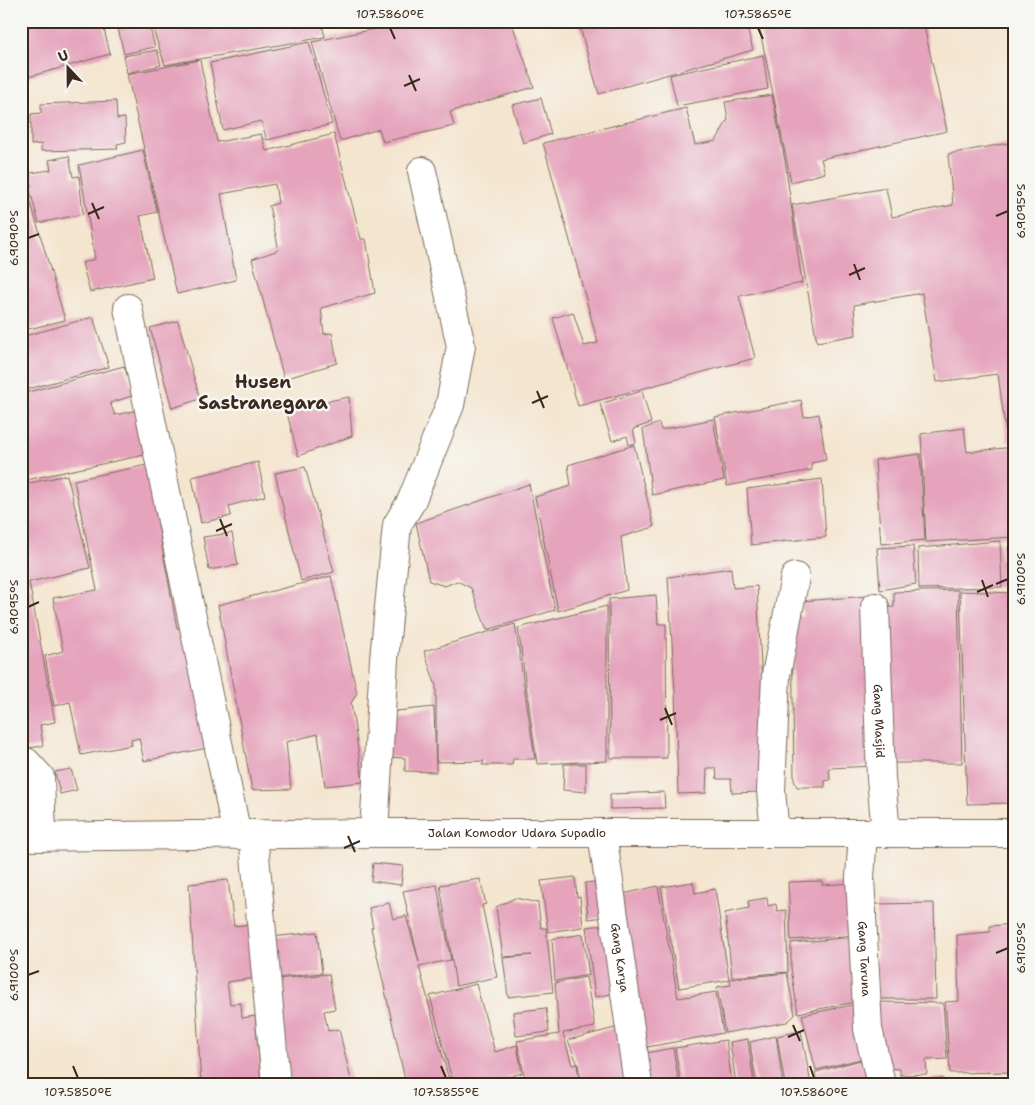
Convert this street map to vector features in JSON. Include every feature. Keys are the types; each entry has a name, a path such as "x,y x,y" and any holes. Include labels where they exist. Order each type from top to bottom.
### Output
{"street":[{"path":"374,833 384,659 397,525 411,502 450,405 461,346 422,171"},
{"path":"128,308 245,834 276,1084"},
{"path":"774,834 771,791 776,675 795,577"},
{"name":"Gang Masjid","path":"874,833 881,778 875,607"},
{"path":"21,763 26,762 40,777 32,837"},
{"name":"Jalan Komodor Udara Supadio","path":"32,837 374,833 1014,833"},
{"name":"Gang Karya","path":"602,833 638,1084"},
{"name":"Gang Taruna","path":"874,833 860,878 868,1029 880,1084"}],"building":[{"path":"21,21 102,21 110,54 21,79"},
{"path":"148,21 155,47 124,54 118,28"},
{"path":"150,21 321,21 325,37 165,65"},
{"path":"413,21 511,21 534,87 450,112 454,126 383,142 379,129 340,141 312,42"},
{"path":"578,21 745,21 753,50 599,94"},
{"path":"758,21 923,21 947,131 821,159 825,173 791,182"},
{"path":"309,42 332,124 267,140 261,121 223,130 210,63"},
{"path":"157,50 161,65 127,73 124,56"},
{"path":"763,55 768,89 677,106 670,75"},
{"path":"200,60 217,142 261,134 266,151 334,134 361,239 366,239 375,293 321,308 324,334 332,333 337,363 284,379 252,259 279,250 269,206 278,203 275,184 221,194 236,280 177,294 127,74"},
{"path":"772,95 785,161 802,283 739,296 755,358 578,406 553,318 573,312 584,346 598,343 543,143 686,108 695,145 716,141 728,119 725,102"},
{"path":"541,98 551,134 523,143 512,105"},
{"path":"116,101 117,119 125,118 126,142 117,144 118,149 41,151 41,144 31,145 31,114 41,113 41,104"},
{"path":"1014,142 1014,441 1007,442 998,374 937,382 922,293 854,305 856,335 817,342 792,205 886,188 892,217 953,205 948,154"},
{"path":"143,150 157,212 140,216 153,278 90,292 82,263 95,259 79,165"},
{"path":"69,156 73,177 79,176 83,214 39,223 29,187 31,187 30,173 51,170 49,160"},
{"path":"21,169 65,320 21,331"},
{"path":"93,317 109,367 21,391 21,337"},
{"path":"178,321 200,399 172,408 150,328"},
{"path":"124,366 135,395 110,403 115,415 138,410 149,454 21,481 21,394"},
{"path":"642,391 651,423 633,429 636,443 629,445 627,436 612,441 600,404"},
{"path":"349,397 352,436 298,456 286,409"},
{"path":"801,400 804,417 819,414 826,460 811,463 812,470 727,486 715,417"},
{"path":"713,419 724,480 652,495 643,429 659,423 661,430"},
{"path":"964,428 967,452 1014,447 1014,537 926,542 921,434"},
{"path":"634,445 654,527 621,537 627,590 558,611 535,497 571,486 568,465"},
{"path":"920,454 925,540 881,544 875,460"},
{"path":"258,462 265,496 229,506 231,516 201,523 192,477"},
{"path":"147,465 177,628 186,627 207,748 144,761 139,738 131,740 132,745 81,755 70,702 54,706 45,656 63,651 53,598 97,590 74,480"},
{"path":"305,467 334,572 301,581 275,473"},
{"path":"67,475 90,568 29,582 55,722 40,725 43,746 21,749 21,485"},
{"path":"822,479 826,537 751,545 747,489"},
{"path":"529,484 555,610 487,630 471,588 457,581 445,586 429,581 416,523"},
{"path":"232,533 238,565 209,570 203,537"},
{"path":"1000,541 1002,587 919,589 918,548"},
{"path":"913,546 916,584 880,590 877,548"},
{"path":"1008,547 1014,547 1014,590 1011,590"},
{"path":"731,568 733,588 757,586 762,687 761,792 732,793 731,779 717,779 716,768 707,768 706,793 678,794 675,691 668,577"},
{"path":"331,576 357,693 351,703 363,782 325,786 318,734 286,742 291,789 252,790 218,605"},
{"path":"958,590 962,763 882,763 879,608 894,607 894,592"},
{"path":"960,591 1014,593 1014,803 967,804"},
{"path":"656,595 658,624 666,624 667,758 610,758 609,599"},
{"path":"870,596 875,766 829,768 830,780 825,781 825,787 797,787 794,780 792,617 803,616 801,601"},
{"path":"607,606 607,761 537,764 518,628"},
{"path":"515,624 535,759 513,759 512,765 482,765 484,761 436,762 436,686 424,651"},
{"path":"434,707 436,772 405,771 405,758 388,757 388,712"},
{"path":"564,764 586,764 586,792 563,790"},
{"path":"71,769 77,790 60,794 55,772"},
{"path":"664,792 665,808 610,809 610,794"},
{"path":"373,863 403,866 401,885 371,881"},
{"path":"575,877 577,897 580,896 583,927 548,932 541,881"},
{"path":"480,879 486,904 482,905 497,977 456,986 440,885"},
{"path":"228,880 234,926 252,924 257,978 227,982 230,1004 241,1003 242,1018 255,1016 261,1082 201,1084 189,884"},
{"path":"602,881 605,917 588,919 585,883"},
{"path":"822,881 822,885 854,883 858,935 791,940 788,882"},
{"path":"693,882 695,893 715,889 729,980 679,988 661,887"},
{"path":"437,885 451,960 419,966 450,1084 406,1084 371,928 373,927 369,908 389,903 393,919 406,916 419,962 403,891"},
{"path":"658,886 678,998 716,992 723,1033 642,1048 619,895"},
{"path":"515,898 538,903 541,928 546,928 553,992 508,997 503,958 532,955 503,957 496,907"},
{"path":"767,898 768,906 776,904 777,911 786,910 788,972 732,977 725,913 749,908 748,901"},
{"path":"934,903 936,999 878,999 876,904"},
{"path":"1014,924 1014,1072 950,1073 945,1002 959,1001 957,935 990,932 990,926"},
{"path":"605,925 617,993 595,997 586,927"},
{"path":"317,932 322,973 275,978 272,937"},
{"path":"583,934 589,975 555,981 552,939"},
{"path":"853,937 856,1002 798,1013 791,968 791,943"},
{"path":"787,973 795,1015 787,1022 725,1033 717,987 731,985 730,979"},
{"path":"329,974 335,1009 324,1011 328,1031 339,1029 352,1084 290,1084 277,979"},
{"path":"586,977 595,1027 563,1033 572,1065 577,1064 580,1084 526,1084 517,1041 559,1034 555,983"},
{"path":"476,984 495,1052 517,1045 522,1073 508,1077 510,1084 453,1084 430,996"},
{"path":"875,1002 943,1003 947,1059 926,1060 927,1074 900,1075 900,1069 879,1068"},
{"path":"858,1004 869,1057 816,1070 802,1015"},
{"path":"546,1008 549,1032 516,1036 513,1012"},
{"path":"615,1028 629,1084 581,1084 578,1065 568,1040"},
{"path":"801,1031 811,1084 785,1084 777,1036"},
{"path":"776,1036 783,1084 756,1084 750,1042"},
{"path":"748,1039 754,1084 736,1084 730,1042"},
{"path":"726,1040 732,1084 681,1084 675,1048"},
{"path":"673,1048 679,1084 645,1084 641,1054"},
{"path":"868,1058 873,1084 817,1084 815,1072"},
{"path":"943,1078 943,1084 912,1084 912,1080"},
{"path":"977,1080 977,1084 947,1084 947,1081"}],"district":[{"name":"Husen Sastranegara","path":"263,392"}]}
